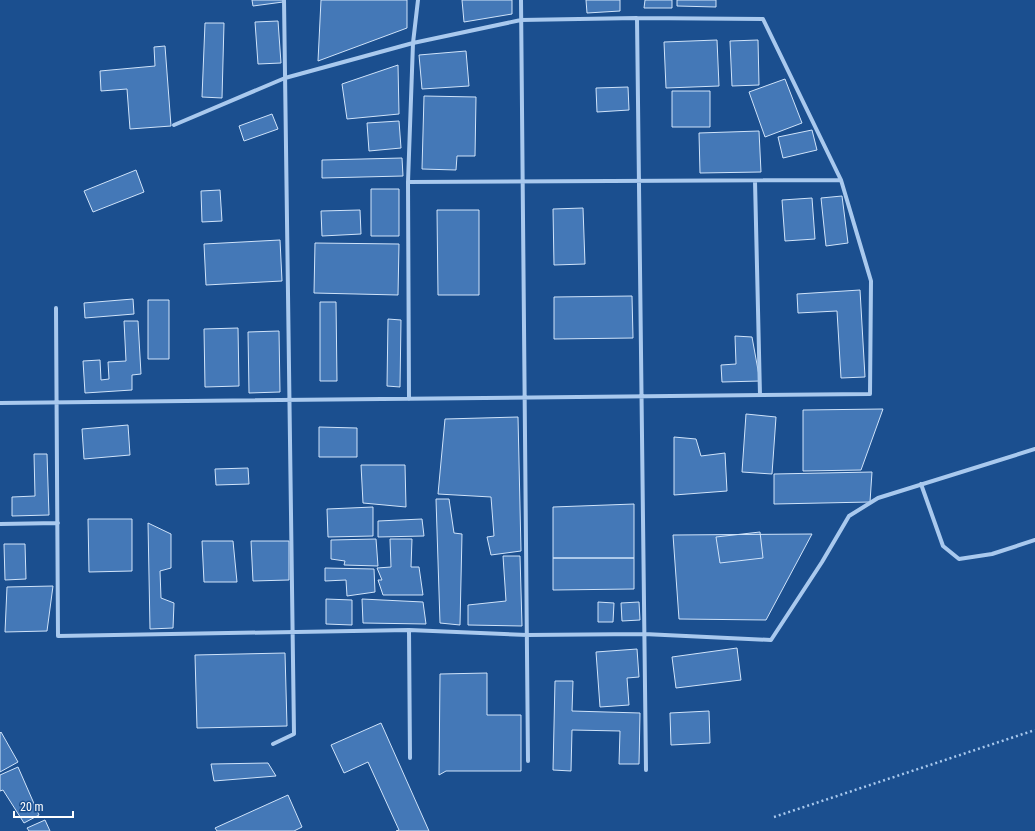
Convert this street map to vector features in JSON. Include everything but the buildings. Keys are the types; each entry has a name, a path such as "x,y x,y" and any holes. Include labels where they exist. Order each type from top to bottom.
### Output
{"street":[{"path":"273,744 294,734 284,0"},
{"path":"409,399 408,182 414,43 418,0"},
{"path":"521,0 528,761"},
{"path":"0,403 870,394 871,281 841,180 763,19 637,18 521,20 414,43 285,78 174,125"},
{"path":"637,18 646,770"},
{"path":"408,182 841,180"},
{"path":"755,181 760,395"},
{"path":"56,308 58,636 409,630 527,635 644,634 771,640 822,562 849,516 878,498 1035,449"},
{"path":"921,484 943,546 959,559 992,554 1035,540"},
{"path":"0,524 58,523"},
{"path":"409,630 410,758"}],"path":[{"path":"774,817 1035,730"}]}
